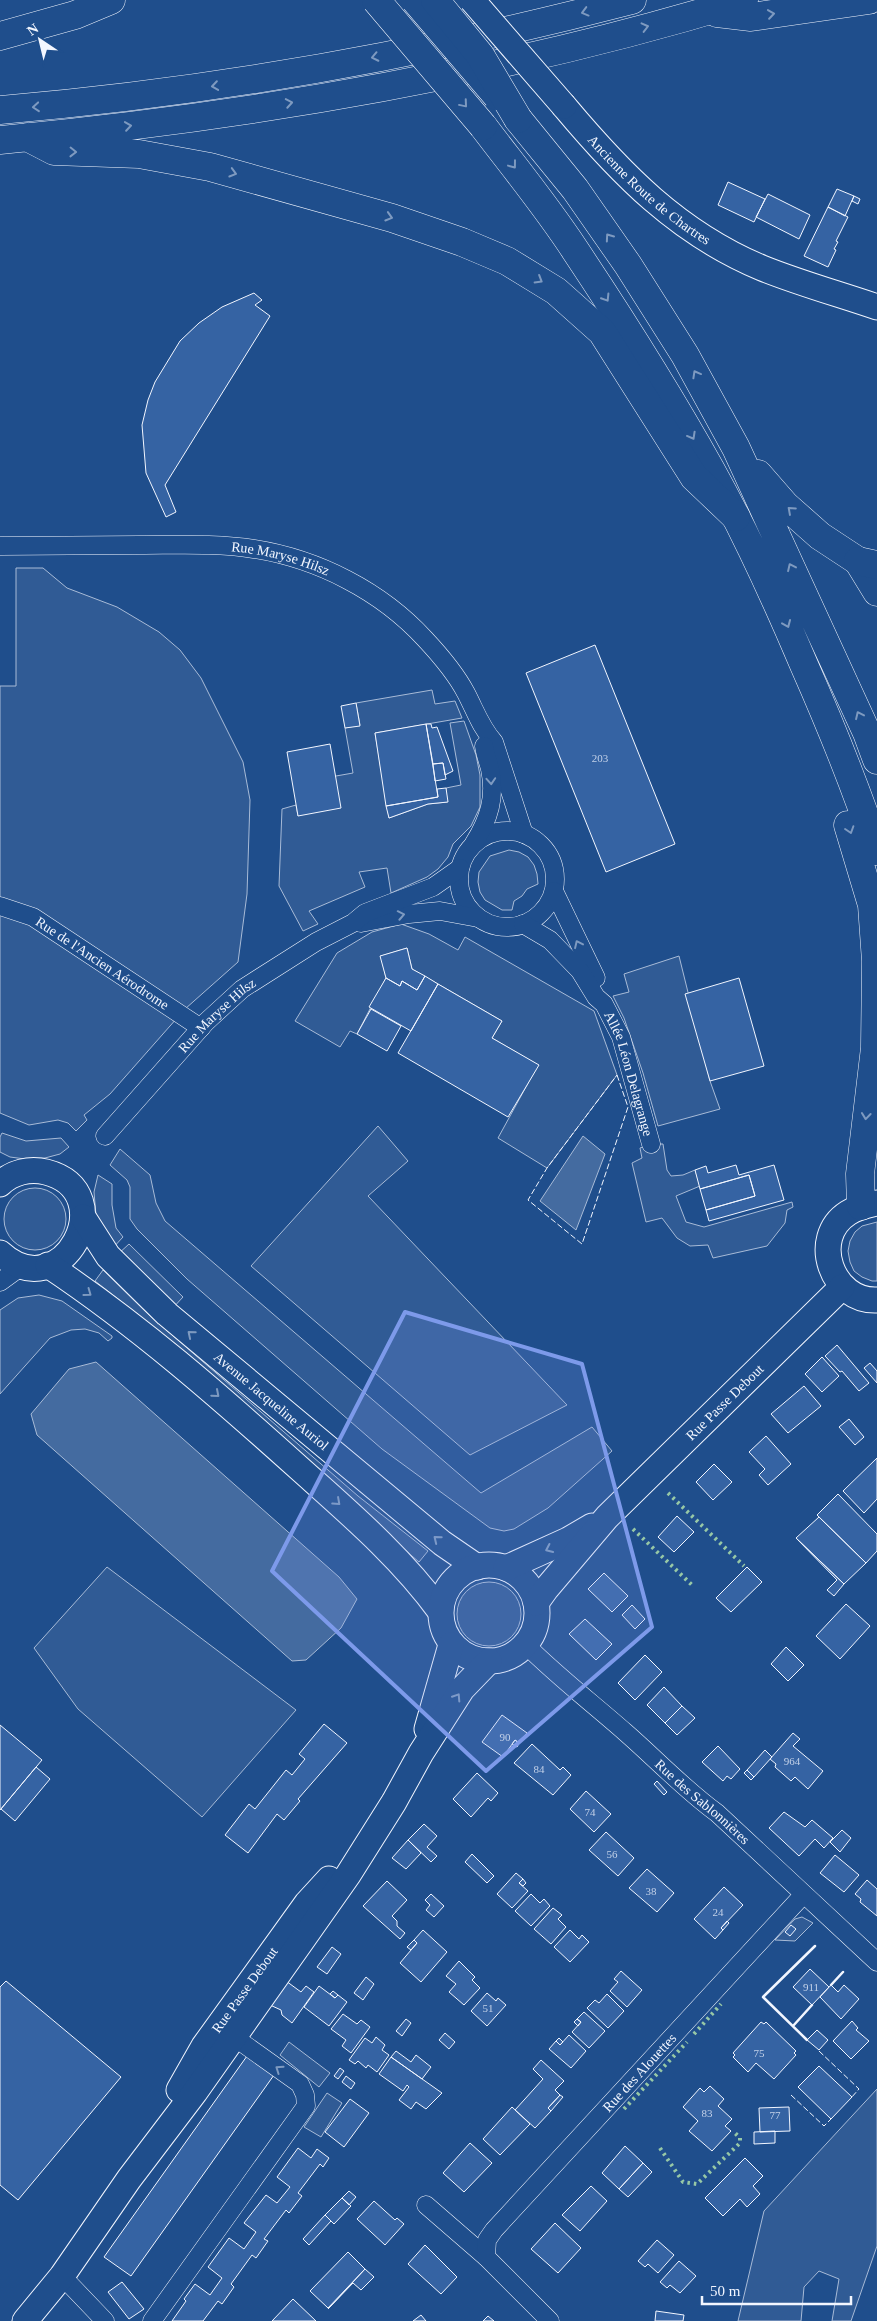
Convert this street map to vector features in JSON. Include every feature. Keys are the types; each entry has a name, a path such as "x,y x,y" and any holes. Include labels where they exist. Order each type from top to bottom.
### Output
{"main road":[{"path":"0,36 75,15 111,0"},
{"path":"376,0 483,126 575,249 677,409 736,517 783,614 826,715 865,814 877,851"},
{"path":"415,0 480,78 518,119 575,189 628,265 685,355 736,448 867,733 877,760"},
{"path":"435,0 480,55 518,119"},
{"name":"Ancienne Route de Chartres","path":"472,0 629,179 667,212 712,243 762,268 877,307"},
{"path":"0,110 102,101 237,83 539,23 632,0"},
{"path":"0,140 115,128 270,106 410,82 547,52 706,12 744,0"},
{"path":"706,12 751,17 869,0"},
{"path":"27,137 54,152 139,154 210,167 392,218 462,242 507,261 556,291 602,332 694,477 736,517"},
{"path":"736,448 785,506 820,536 867,563 877,592"},
{"path":"826,715 826,766 837,790 859,856 872,905 876,961 875,1048 860,1174 869,1205 847,1213 836,1226 829,1241 828,1257 832,1273 842,1287 855,1296 877,1300"},
{"path":"0,1160 31,1171"},
{"path":"0,1184 31,1171"},
{"name":"Avenue Jacqueline Auriol","path":"31,1171 55,1174 69,1184 78,1198 83,1217 108,1256 166,1314 442,1543 477,1567"},
{"path":"0,1253 11,1262 35,1268 58,1261 74,1247 82,1228 83,1217"},
{"path":"48,1265 120,1316 214,1392 347,1512 412,1576 440,1611"},
{"name":"Rue Passe Debout","path":"536,1603 607,1517 842,1287"},
{"name":"Rue Passe Debout","path":"506,1568 568,1540 607,1517"},
{"path":"491,1565 506,1568 515,1572 529,1586 536,1603 537,1618 534,1632 526,1645 516,1654 489,1661 467,1656 451,1645 441,1623 442,1599 448,1588 466,1571 491,1565"},
{"name":"Rue Passe Debout","path":"421,1753 451,1645"},
{"name":"Rue Passe Debout","path":"25,2321 62,2276 129,2178 234,2037 348,1875 421,1753 462,1689 489,1661"},
{"name":"Rue Passe Debout","path":"129,2178 204,2046 307,1903 384,1817"}],"street":[{"name":"Rue Maryse Hilsz","path":"0,546 206,545 252,548 286,555 315,564 371,595 408,621 442,658 465,691 486,733 494,742 524,834"},
{"name":"Rue Maryse Hilsz","path":"473,844 486,824 492,792 490,771 484,747 486,733"},
{"path":"511,831 524,834 536,841 546,851 552,863 555,877 554,891 547,905 537,917 523,924 507,927 492,925 478,918 468,908 461,895 458,882 460,868 465,855 473,844 484,836 497,832 511,831"},
{"name":"Rue Maryse Hilsz","path":"105,1136 201,1028 255,979 316,942 353,923 365,913 433,887 460,868"},
{"name":"Allée Léon Delagrange","path":"554,891 605,995 604,1004"},
{"name":"Rue de l'Ancien Aérodrome","path":"0,906 33,917 201,1028"},
{"name":"Rue Maryse Hilsz","path":"353,923 370,923 409,914 440,911 478,918"},
{"name":"Allée Léon Delagrange","path":"523,924 550,940 580,970 596,997 604,1004 621,1037 651,1144"},
{"path":"0,1282 22,1266"},
{"name":"Rue des Sablonnières","path":"526,1645 547,1666 626,1732 698,1799 717,1813 877,1962"},
{"name":"Rue des Alouettes","path":"486,2256 487,2240 494,2230 803,1895"},
{"path":"152,2321 306,2106 306,2095 300,2084 234,2037"},
{"path":"426,2205 486,2256 550,2321"},
{"path":"62,2276 106,2321"}],"highlighted area":[{"path":"405,1312 582,1364 652,1627 486,1771 272,1571"}],"shaded area":[{"path":"16,568 43,568 67,588 117,607 159,632 180,650 201,678 243,762 250,800 247,894 238,962 185,1009 110,1094 84,1115 87,1120 76,1131 68,1123 58,1120 29,1125 0,1113 0,686 16,686"},
{"path":"432,690 435,704 455,701 462,718 375,733 389,818 428,804 447,802 446,788 461,785 450,723 464,721 476,755 480,775 480,807 471,826 453,844 448,857 438,869 427,877 391,893 387,868 359,872 365,887 309,911 318,924 303,931 279,886 282,809 296,805 298,816 336,776 353,773 345,728 360,725 356,703"},
{"path":"509,850 519,852 528,857 534,865 538,884 527,889 522,896 514,901 512,910 502,910 485,900 480,892 479,872 490,856"},
{"path":"401,924 429,934 458,950 465,937 594,1011 617,1075 547,1168 498,1138 538,1065 492,1038 502,1021 412,969 407,948 381,956 386,978 357,1034 350,1031 340,1047 295,1021 337,953 372,932"},
{"path":"679,956 710,1081 720,1109 658,1126 643,1073 624,1018 613,996 629,992 624,974"},
{"path":"378,1126 408,1161 368,1196 567,1405 470,1455 251,1266"},
{"path":"2,1133 26,1141 61,1138 69,1147 60,1154 45,1158 25,1159 10,1157 0,1152 0,1137"},
{"path":"583,1136 605,1154 576,1230 540,1201"},
{"path":"651,1144 663,1144 667,1170 671,1176 683,1175 695,1170 700,1186 676,1196 686,1222 704,1227 792,1202 793,1207 787,1210 785,1223 767,1246 713,1258 708,1245 690,1246 677,1238 662,1218 646,1222 632,1163 642,1158 640,1148"},
{"path":"120,1149 150,1175 156,1203 165,1221 481,1493 592,1427 612,1451 548,1508 514,1529 504,1531 490,1528 382,1449 187,1279 137,1229 130,1219 130,1187 127,1180 110,1165"},
{"path":"98,1175 112,1184 112,1205 116,1228 123,1237 111,1250 97,1227 94,1192"},
{"path":"35,1188 47,1191 57,1197 63,1207 66,1219 63,1231 57,1241 47,1247 35,1250 23,1247 13,1241 7,1231 4,1219 7,1207 13,1197 23,1191"},
{"path":"877,1222 877,1281 872,1281 854,1271 848,1251 850,1241 855,1232 862,1226"},
{"path":"129,1244 183,1297 171,1310 117,1255"},
{"path":"103,1270 149,1315 358,1496 428,1551 419,1562 392,1539 356,1502 145,1320 95,1281"},
{"path":"39,1295 62,1301 112,1336 112,1338 108,1341 99,1333 85,1329 71,1330 50,1338 0,1394 0,1310 18,1298"},
{"path":"96,1362 339,1577 357,1599 341,1628 306,1660 292,1661 37,1435 31,1414 69,1369"},
{"path":"107,1567 296,1710 202,1817 78,1709 34,1648"},
{"path":"489,1582 507,1588 515,1596 521,1614 515,1632 507,1640 489,1646 471,1640 463,1632 457,1614 463,1596 471,1588"},
{"path":"802,1917 813,1923 795,1941 775,1940 795,1919"},
{"path":"289,2042 330,2073 319,2087 280,2055"},
{"path":"877,2089 877,2246 851,2321 832,2321 839,2279 819,2271 804,2287 801,2321 738,2321 764,2211"},
{"path":"327,2093 342,2103 321,2137 304,2127"}],"building":[{"path":"728,182 765,199 754,222 718,205"},
{"path":"837,189 854,196 845,216 828,207"},
{"path":"768,194 810,215 799,239 756,217"},
{"path":"854,196 860,199 858,204 852,201"},
{"path":"828,207 848,217 836,241 838,242 834,249 836,250 828,267 804,256"},
{"path":"254,293 262,300 255,305 270,316 165,485 176,512 166,517 146,473 142,425 155,382 180,341 199,323 222,307"},
{"path":"595,645 675,844 606,872 526,673"},
{"path":"356,703 360,726 345,728 341,706"},
{"path":"426,724 438,797 386,806 375,733"},
{"path":"426,724 431,724 432,728 437,727 453,771 445,775 443,763 433,764"},
{"path":"330,744 341,808 298,816 287,752"},
{"path":"443,763 446,779 435,781 433,764"},
{"path":"446,788 448,802 428,804 389,818 386,806 438,797 437,789"},
{"path":"407,948 412,969 425,976 417,990 402,981 400,986 386,978 380,956"},
{"path":"425,976 438,984 411,1031 369,1007 386,978 400,986 402,981 417,990"},
{"path":"739,978 764,1066 710,1081 685,994"},
{"path":"438,984 502,1021 492,1038 539,1065 508,1117 398,1053"},
{"path":"371,1009 401,1026 387,1051 357,1034"},
{"path":"736,1165 739,1175 774,1165 784,1200 709,1221 706,1210 755,1196 749,1175 700,1189 695,1170 706,1166 708,1173"},
{"path":"749,1175 755,1196 706,1210 700,1189"},
{"path":"837,1345 869,1383 859,1391 842,1371 840,1372 825,1356"},
{"path":"822,1357 839,1376 822,1392 805,1374"},
{"path":"870,1363 877,1371 877,1383 864,1368"},
{"path":"804,1386 821,1406 788,1433 771,1414"},
{"path":"849,1419 864,1437 855,1445 839,1427"},
{"path":"766,1436 791,1464 768,1485 759,1475 765,1469 749,1452"},
{"path":"877,1458 877,1499 864,1513 843,1491"},
{"path":"714,1464 732,1482 713,1500 696,1482"},
{"path":"838,1494 877,1534 877,1551 866,1563 817,1515"},
{"path":"677,1516 694,1532 674,1552 658,1537"},
{"path":"819,1517 866,1563 844,1584 796,1538"},
{"path":"796,1538 844,1584 834,1596 827,1590 837,1580"},
{"path":"747,1567 762,1582 731,1612 716,1598"},
{"path":"604,1573 628,1596 612,1612 588,1589"},
{"path":"846,1604 870,1626 840,1659 816,1636"},
{"path":"632,1605 645,1619 635,1629 622,1615"},
{"path":"585,1619 612,1644 596,1660 569,1634"},
{"path":"786,1647 804,1665 788,1681 771,1664"},
{"path":"645,1655 662,1672 635,1700 618,1683"},
{"path":"664,1687 682,1706 665,1723 647,1705"},
{"path":"682,1706 695,1718 677,1735 665,1723"},
{"path":"502,1715 527,1733 519,1743 515,1740 503,1757 482,1742"},
{"path":"324,1724 347,1743 298,1799 300,1801 284,1820 277,1814 248,1853 225,1835 249,1804 255,1809 286,1770 292,1775 305,1759 299,1754"},
{"path":"0,1725 42,1760 0,1810"},
{"path":"793,1733 800,1739 793,1746 823,1771 808,1789 795,1777 791,1781 775,1767 776,1764 770,1759"},
{"path":"515,1740 519,1743 517,1747 512,1744"},
{"path":"532,1744 560,1770 563,1767 571,1775 553,1795 514,1763"},
{"path":"718,1746 740,1769 731,1779 727,1776 723,1781 702,1762"},
{"path":"765,1750 772,1757 754,1777 747,1770"},
{"path":"36,1767 50,1779 15,1821 1,1809"},
{"path":"747,1770 754,1777 751,1780 744,1773"},
{"path":"477,1773 498,1793 491,1801 488,1798 471,1817 453,1799"},
{"path":"657,1781 667,1792 664,1795 654,1784"},
{"path":"586,1791 611,1814 594,1832 570,1809"},
{"path":"784,1812 805,1827 812,1820 833,1838 824,1848 815,1839 799,1856 769,1828"},
{"path":"424,1824 437,1836 427,1847 437,1856 431,1862 408,1840"},
{"path":"842,1830 851,1838 840,1852 830,1842"},
{"path":"606,1832 634,1858 618,1876 589,1850"},
{"path":"408,1840 421,1853 406,1869 392,1858"},
{"path":"472,1854 494,1876 487,1883 465,1862"},
{"path":"835,1855 859,1875 844,1892 820,1873"},
{"path":"647,1869 674,1893 657,1912 629,1888"},
{"path":"516,1873 523,1879 519,1883 528,1891 512,1908 497,1894"},
{"path":"523,1879 526,1883 523,1886 519,1883"},
{"path":"867,1880 877,1889 877,1916 860,1902 861,1899 855,1894"},
{"path":"387,1881 407,1900 392,1916 397,1921 397,1926 405,1933 400,1939 363,1906"},
{"path":"724,1887 743,1905 721,1928 723,1930 715,1939 694,1919"},
{"path":"431,1894 444,1906 434,1917 426,1910 430,1905 425,1900"},
{"path":"531,1894 540,1903 544,1899 550,1906 531,1926 515,1911"},
{"path":"553,1908 562,1915 558,1919 566,1927 551,1944 534,1929"},
{"path":"727,1921 729,1923 723,1930 721,1928"},
{"path":"791,1925 796,1929 790,1936 785,1932"},
{"path":"423,1930 447,1952 421,1982 400,1963 417,1943 414,1940"},
{"path":"570,1930 579,1939 582,1935 589,1942 570,1962 554,1947"},
{"path":"414,1940 417,1943 411,1950 407,1947"},
{"path":"332,1947 341,1954 327,1974 317,1967"},
{"path":"459,1961 475,1977 472,1980 480,1988 464,2005 449,1992 456,1984 446,1976"},
{"path":"810,1969 829,1987 812,2005 793,1987"},
{"path":"621,1971 642,1990 627,2007 610,1991 618,1982 614,1979"},
{"path":"366,1977 374,1984 363,2000 354,1993"},
{"path":"6,1981 121,2077 18,2200 0,2185 0,1987"},
{"path":"286,1981 301,1992 306,1986 314,1992 292,2023 282,2015 281,2010 270,2005"},
{"path":"831,1985 838,1992 844,1985 859,1999 841,2019 820,1997"},
{"path":"319,1986 335,1998 338,1995 347,2002 329,2026 304,2007"},
{"path":"333,1991 338,1995 335,1998 330,1994"},
{"path":"487,1993 496,2001 498,1998 506,2005 487,2026 471,2011"},
{"path":"607,1994 624,2011 608,2028 587,2008 595,2000 599,2003"},
{"path":"584,2012 605,2031 589,2048 572,2032 581,2022 577,2019"},
{"path":"343,2014 357,2024 361,2020 370,2027 351,2053 342,2046 346,2040 331,2029"},
{"path":"406,2019 411,2023 402,2036 396,2031"},
{"path":"577,2019 581,2022 578,2026 574,2022"},
{"path":"852,2021 858,2028 856,2030 869,2041 851,2059 833,2041"},
{"path":"761,2022 764,2024 766,2022 796,2051 794,2053 796,2055 774,2079 756,2063 748,2072 733,2057 735,2055 733,2053"},
{"path":"817,2030 828,2040 819,2050 807,2040"},
{"path":"445,2033 455,2042 449,2049 439,2040"},
{"path":"569,2035 586,2051 571,2068 549,2049 556,2041 560,2045"},
{"path":"376,2037 385,2045 382,2050 389,2055 377,2072 368,2065 366,2068 358,2061 355,2064 349,2060 365,2038 372,2043"},
{"path":"559,2038 563,2042 560,2045 556,2041"},
{"path":"396,2051 411,2062 416,2055 431,2067 422,2079 391,2057"},
{"path":"247,2056 274,2075 131,2276 104,2257"},
{"path":"391,2057 442,2093 426,2109 416,2102 411,2109 399,2100 409,2087 407,2085 403,2091 379,2074"},
{"path":"541,2060 564,2081 555,2090 560,2095 548,2108 551,2111 535,2128 515,2110 543,2079 533,2069"},
{"path":"819,2066 852,2097 831,2119 798,2087"},
{"path":"340,2068 344,2071 338,2079 334,2076"},
{"path":"346,2076 355,2083 351,2089 342,2082"},
{"path":"710,2086 724,2099 718,2106 732,2119 725,2126 731,2131 712,2151 689,2131 698,2121 683,2107 700,2088 704,2092"},
{"path":"560,2095 563,2097 551,2111 548,2108"},
{"path":"350,2099 369,2113 344,2147 325,2132"},
{"path":"512,2107 530,2124 500,2155 483,2139"},
{"path":"789,2107 790,2131 760,2132 759,2108"},
{"path":"775,2131 775,2143 754,2144 754,2132"},
{"path":"470,2143 492,2163 464,2192 443,2173"},
{"path":"625,2146 643,2163 619,2189 602,2173"},
{"path":"298,2148 311,2158 317,2149 329,2158 323,2167 320,2164 298,2193 302,2196 289,2213 286,2210 264,2239 268,2241 256,2258 252,2255 231,2284 234,2287 222,2304 218,2301 203,2321 172,2321 195,2284 210,2295 222,2278 208,2267 229,2238 244,2249 256,2232 244,2223 266,2195 277,2203 290,2187 277,2177"},
{"path":"745,2158 763,2176 753,2186 760,2194 747,2207 740,2199 723,2216 705,2198"},
{"path":"643,2163 652,2172 628,2197 619,2189"},
{"path":"591,2186 607,2201 580,2231 562,2215"},
{"path":"349,2191 356,2197 349,2205 342,2198"},
{"path":"342,2198 351,2206 334,2224 325,2215"},
{"path":"374,2201 395,2220 397,2218 404,2224 385,2245 357,2219"},
{"path":"325,2215 331,2221 309,2245 303,2239"},
{"path":"555,2223 581,2248 558,2273 531,2249"},
{"path":"657,2240 674,2255 658,2273 648,2264 645,2267 638,2261"},
{"path":"425,2245 457,2277 441,2294 408,2264"},
{"path":"348,2252 365,2269 328,2308 310,2291"},
{"path":"679,2261 696,2276 680,2293 670,2285 667,2288 660,2282"},
{"path":"365,2269 374,2277 361,2290 353,2283 328,2309"},
{"path":"122,2282 144,2309 129,2319 108,2292"},
{"path":"293,2299 316,2321 272,2321"},
{"path":"656,2311 684,2315 683,2321 655,2321"},
{"path":"421,2315 426,2321 413,2321"},
{"path":"488,2316 494,2321 483,2321"}],"hedge":[{"path":"668,1493 744,1566"},
{"path":"633,1529 692,1585"},
{"path":"694,2034 721,2004"},
{"path":"624,2109 687,2042"},
{"path":"660,2148 683,2182 697,2184 740,2143 740,2138 734,2132"}],"fence":[{"path":"617,1075 628,1107 582,1244 528,1200 547,1168 617,1075"},
{"path":"819,2051 859,2089 851,2098"},
{"path":"791,2095 824,2126 832,2118"}],"wall":[{"path":"807,2040 763,1997 815,1946"},
{"path":"831,1985 843,1972"},
{"path":"793,2026 812,2005"}]}
